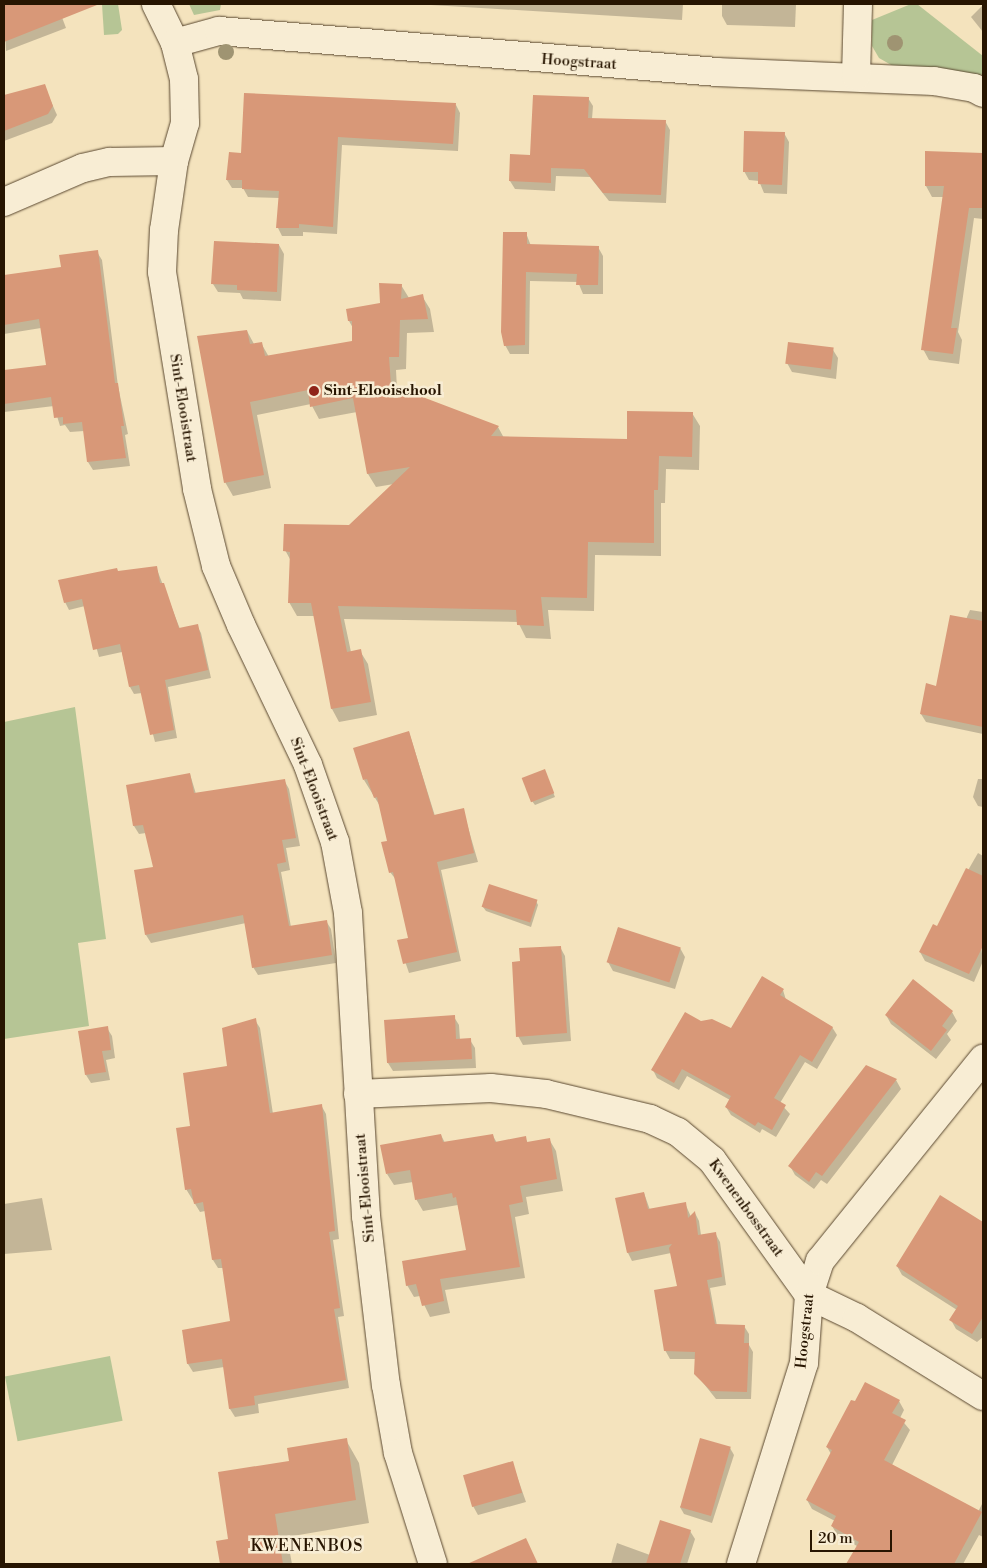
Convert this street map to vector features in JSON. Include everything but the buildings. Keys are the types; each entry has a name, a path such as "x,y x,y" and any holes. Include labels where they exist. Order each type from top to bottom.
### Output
{"street":[{"name":"Sint-Elooistraat","path":"156,4 175,43 184,79 185,123 174,160 164,230 162,272 196,489 216,566 308,765 335,842 348,914 366,1216 386,1385 398,1453 432,1564"},
{"path":"856,76 858,4"},
{"name":"Hoogstraat","path":"175,43 219,32 716,72 804,78 856,76 934,81 974,88 983,93"},
{"path":"4,202 83,168 110,162 174,160"},
{"name":"Hoogstraat","path":"740,1564 804,1363 809,1295 820,1262 983,1059"},
{"name":"Kwenenbosstraat","path":"358,1094 491,1088 546,1094 650,1119 678,1132 712,1160 809,1295 857,1318 983,1396"}],"green space":[{"path":"102,4 118,4 122,30 118,34 104,35"},
{"path":"189,4 221,4 220,10 194,15"},
{"path":"911,4 917,4 983,56 983,73 979,78 893,66 879,58 872,46 872,20"},
{"path":"75,707 106,939 78,943 89,1026 4,1039 4,722"},
{"path":"110,1356 123,1421 18,1441 5,1376"}],"place":[{"name":"Sint-Elooischool","path":"314,391"}],"district":[{"name":"KWENENBOS","path":"307,1546"}]}
